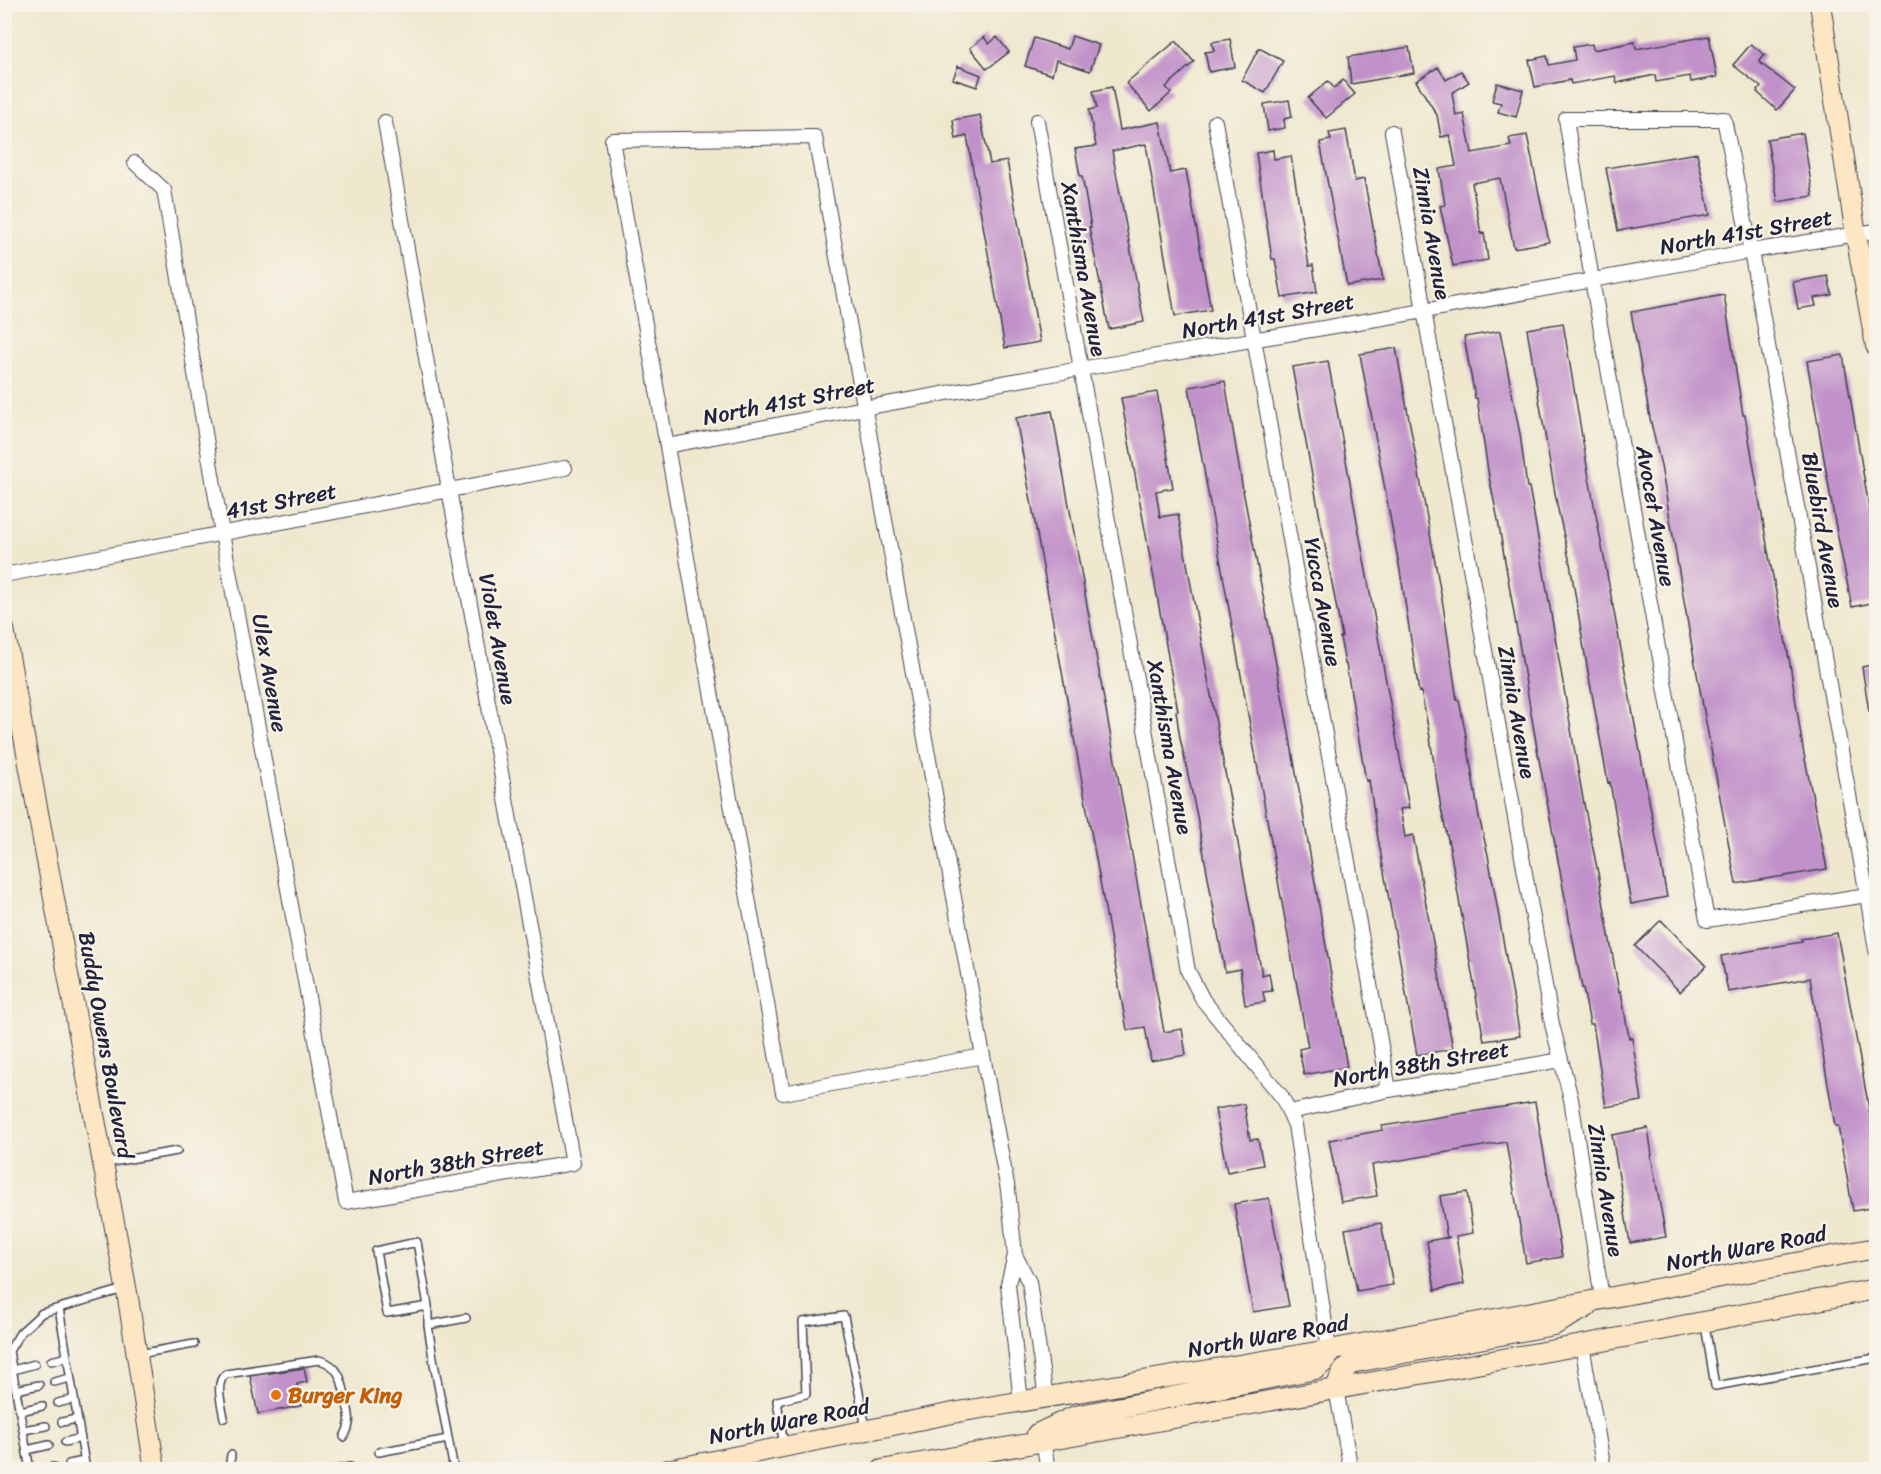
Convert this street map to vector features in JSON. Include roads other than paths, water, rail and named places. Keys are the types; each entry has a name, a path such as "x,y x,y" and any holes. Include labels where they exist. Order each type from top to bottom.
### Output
{"main road":[{"path":"1820,4 1823,38 1876,346"},
{"name":"Buddy Owens Boulevard","path":"4,630 9,684 103,1164 126,1288 155,1470"},
{"name":"North Ware Road","path":"668,1470 866,1430 1329,1350 1876,1248"},
{"path":"882,1470 1582,1345 1876,1289"},
{"path":"1336,1389 1342,1372 1356,1362 1554,1325 1602,1298"},
{"path":"1013,1445 1075,1416 1316,1369 1327,1359 1329,1350"}],"street":[{"name":"Bluebird Avenue","path":"1566,119 1724,119 1751,251 1876,950"},
{"name":"Avocet Avenue","path":"1566,119 1592,280 1707,920 1867,895"},
{"name":"Xanthisma Avenue","path":"1037,121 1188,970 1203,1000 1282,1097 1295,1125 1329,1350"},
{"name":"Violet Avenue","path":"385,122 449,490 573,1163"},
{"name":"Yucca Avenue","path":"1215,122 1389,1090"},
{"name":"Zinnia Avenue","path":"1392,132 1552,1024 1571,1100 1602,1298"},
{"path":"983,1056 783,1093 612,140 815,137 1008,1190 1014,1256 1008,1284 1021,1402"},
{"name":"Ulex Avenue","path":"135,163 164,190 222,533 345,1202"},
{"name":"North 41st Street","path":"667,446 1080,369 1876,231"},
{"name":"41st Street","path":"4,575 565,468"},
{"name":"North 38th Street","path":"1290,1112 1389,1090 1561,1060"},
{"name":"North 38th Street","path":"345,1202 573,1163"},
{"path":"1014,1256 1029,1282 1046,1398"},
{"path":"1014,1332 1036,1330"},
{"path":"1582,1345 1604,1470"},
{"path":"1336,1389 1351,1470"},
{"path":"1043,1440 1048,1470"}],"lane":[{"path":"103,1164 177,1151"},
{"path":"428,1306 387,1313 376,1251 417,1242 428,1306 428,1325 454,1470"},
{"path":"30,1470 13,1370 7,1351 20,1333 42,1313 126,1288"},
{"path":"59,1308 86,1470"},
{"path":"784,1446 777,1401 806,1394 803,1322 844,1316 866,1430"},
{"path":"428,1325 466,1318"},
{"path":"1705,1322 1715,1386 1876,1358"},
{"path":"137,1355 194,1344"},
{"path":"51,1361 67,1357"},
{"path":"224,1418 219,1383 221,1377 226,1374 319,1360 335,1367 342,1378 349,1417 344,1437"},
{"path":"13,1370 35,1364"},
{"path":"54,1382 70,1378"},
{"path":"16,1390 39,1386"},
{"path":"58,1403 74,1399"},
{"path":"20,1412 42,1406"},
{"path":"62,1422 77,1419"},
{"path":"23,1430 46,1426"},
{"path":"65,1442 81,1438"},
{"path":"379,1452 448,1438"},
{"path":"27,1450 49,1445"},
{"path":"229,1470 231,1455"},
{"path":"69,1464 84,1461"},
{"path":"43,1470 53,1467"},
{"path":"335,1470 350,1467"}],"place":[{"name":"Burger King","path":"276,1395"}]}
